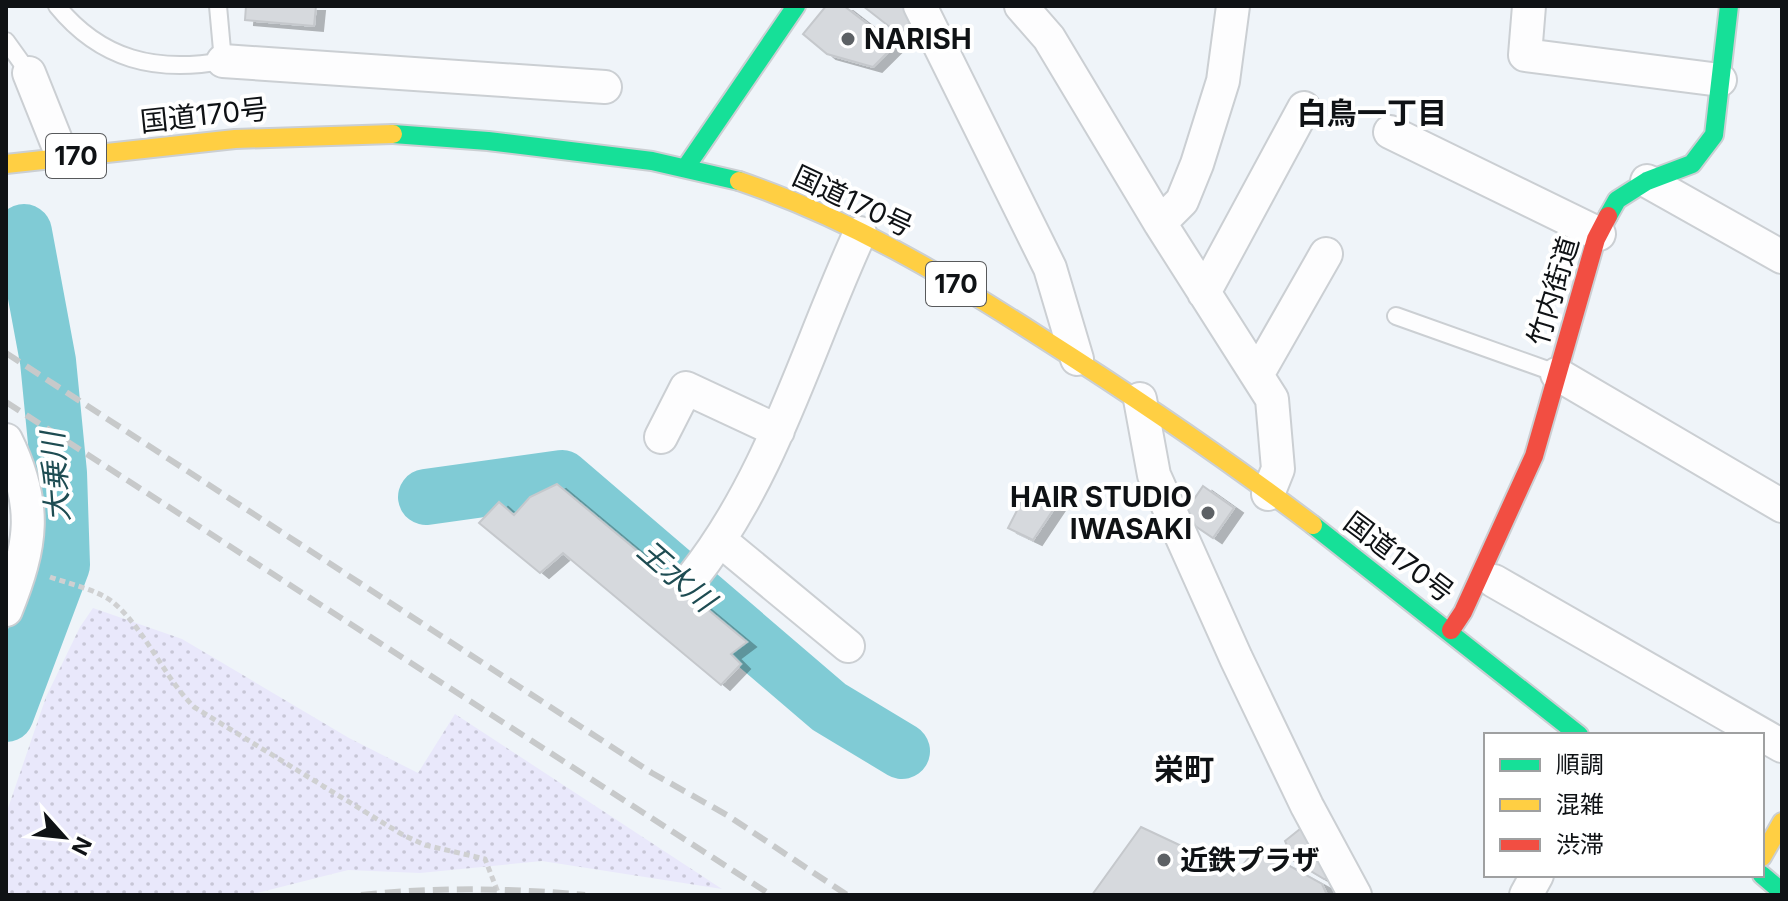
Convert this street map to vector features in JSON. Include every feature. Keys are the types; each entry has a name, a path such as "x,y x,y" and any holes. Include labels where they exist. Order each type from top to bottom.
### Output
{"main road":[{"path":"686,167 796,6"},
{"name":"竹内街道","path":"1451,630 1487,577 1534,456 1599,234 1617,200 1647,181 1692,164 1714,135 1729,6"},
{"name":"国道170号","path":"6,164 213,142 318,134 373,135 522,144 686,167 756,186 860,233 942,275 1140,399 1451,630 1577,733"},
{"path":"1764,854 1782,822"},
{"path":"1753,878 1782,892"}],"street":[{"path":"920,6 1050,268 1077,359"},
{"path":"1021,6 1049,38 1160,223 1272,399 1278,469 1268,494"},
{"path":"1160,223 1182,201 1197,164 1223,81 1233,6"},
{"path":"1529,6 1525,55 1720,80"},
{"path":"223,61 605,87"},
{"path":"29,73 63,158"},
{"path":"1204,293 1304,108"},
{"path":"1390,132 1599,234"},
{"path":"1647,181 1782,257"},
{"path":"692,578 721,541 760,473 860,233"},
{"path":"1257,375 1326,254"},
{"path":"1557,374 1782,506"},
{"path":"661,437 686,388 778,431"},
{"path":"1140,399 1154,475 1255,698 1355,895"},
{"path":"6,440 29,501 23,567 6,610"},
{"path":"721,541 848,646"},
{"path":"1487,577 1759,733"},
{"path":"1764,736 1782,746"},
{"path":"1526,895 1536,877"}],"lane":[{"path":"57,6 110,52 169,67 223,61 218,6"},
{"path":"6,41 29,73"},
{"path":"1396,316 1557,374"}],"path":[{"path":"23,567 112,601 149,643 178,691 194,707 403,835 425,845 485,859 499,895"}],"shaded area":[{"path":"93,608 182,639 349,738 418,773 455,714 722,889 542,861 420,873 348,870 249,895 6,895 6,814 46,697 80,627"}],"building":[{"path":"246,6 316,6 314,26 245,20"},
{"name":"NARISH","path":"826,6 844,6 895,45 873,67 827,54 803,34"},
{"path":"863,6 908,6 915,18 900,35"},
{"path":"557,484 747,642 731,654 741,664 721,685 563,553 540,573 479,523 499,502 514,515 530,497"},
{"name":"HAIR STUDIO IWASAKI","path":"1203,486 1234,508 1213,538 1182,517"},
{"path":"1029,487 1057,504 1033,540 1008,528"},
{"path":"1305,825 1334,878 1324,879 1294,861 1285,841"},
{"name":"近鉄プラザ","path":"1141,827 1237,872 1257,848 1322,884 1327,895 1092,895"}],"waterway":[{"name":"大乗川","path":"6,714 62,565 59,473 48,361 24,232"},
{"name":"王水川","path":"426,497 562,478 829,707 902,751"}],"railway":[{"path":"6,353 652,773 727,815 847,895"},
{"path":"6,402 771,895"},
{"path":"361,895 473,889 585,895"}],"traffic: fast":[{"path":"686,167 796,6"},
{"path":"1608,216 1617,200 1647,181 1692,164 1714,135 1729,6"},
{"path":"393,134 488,141 652,161 739,181"},
{"path":"1313,525 1576,733"},
{"path":"1764,877 1782,892"}],"traffic: slow":[{"path":"6,164 235,139 393,134"},
{"path":"739,181 819,212 895,250 969,293 1146,406 1313,525"},
{"path":"1764,854 1782,822"}],"traffic: jam":[{"path":"1451,630 1463,612 1534,456 1596,239 1608,216"}],"place":[{"name":"NARISH","path":"848,39"},
{"name":"HAIR STUDIO IWASAKI","path":"1208,513"},
{"name":"近鉄プラザ","path":"1164,860"}],"district":[{"name":"白鳥一丁目","path":"1372,114"},
{"name":"栄町","path":"1184,770"}]}
